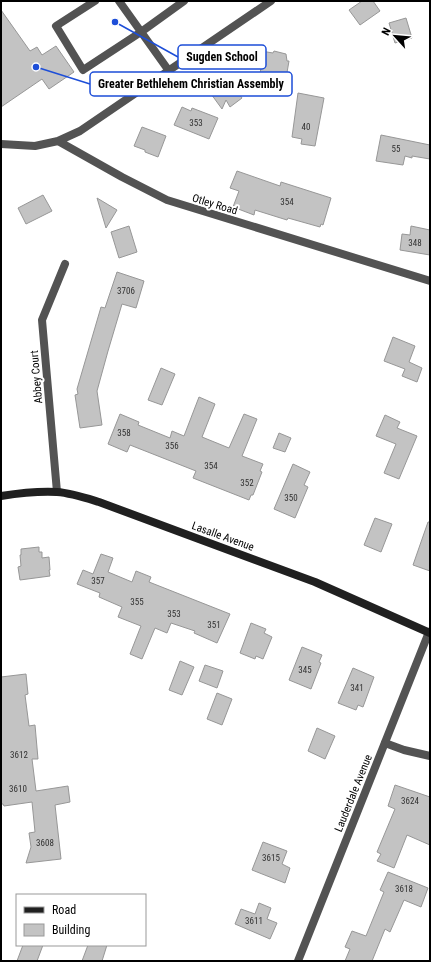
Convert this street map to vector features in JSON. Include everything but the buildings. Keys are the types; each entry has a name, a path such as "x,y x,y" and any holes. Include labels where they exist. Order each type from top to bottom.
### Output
{"main road":[{"name":"Lasalle Avenue","path":"1,496 30,492 57,492 99,502 315,582 429,633"}],"street":[{"path":"95,1 56,26 83,70 141,32 184,1"},
{"path":"119,1 169,71"},
{"path":"1,144 35,146 58,141 80,131 271,1"},
{"name":"Otley Road","path":"58,141 167,200 430,281"},
{"name":"Abbey Court","path":"57,492 42,320 65,264"},
{"name":"Lauderdale Avenue","path":"298,961 429,633"},
{"path":"385,743 404,750 430,756"}],"place":[{"name":"Sugden School","path":"115,22"},
{"name":"Greater Bethlehem Christian Assembly","path":"36,67"}]}
